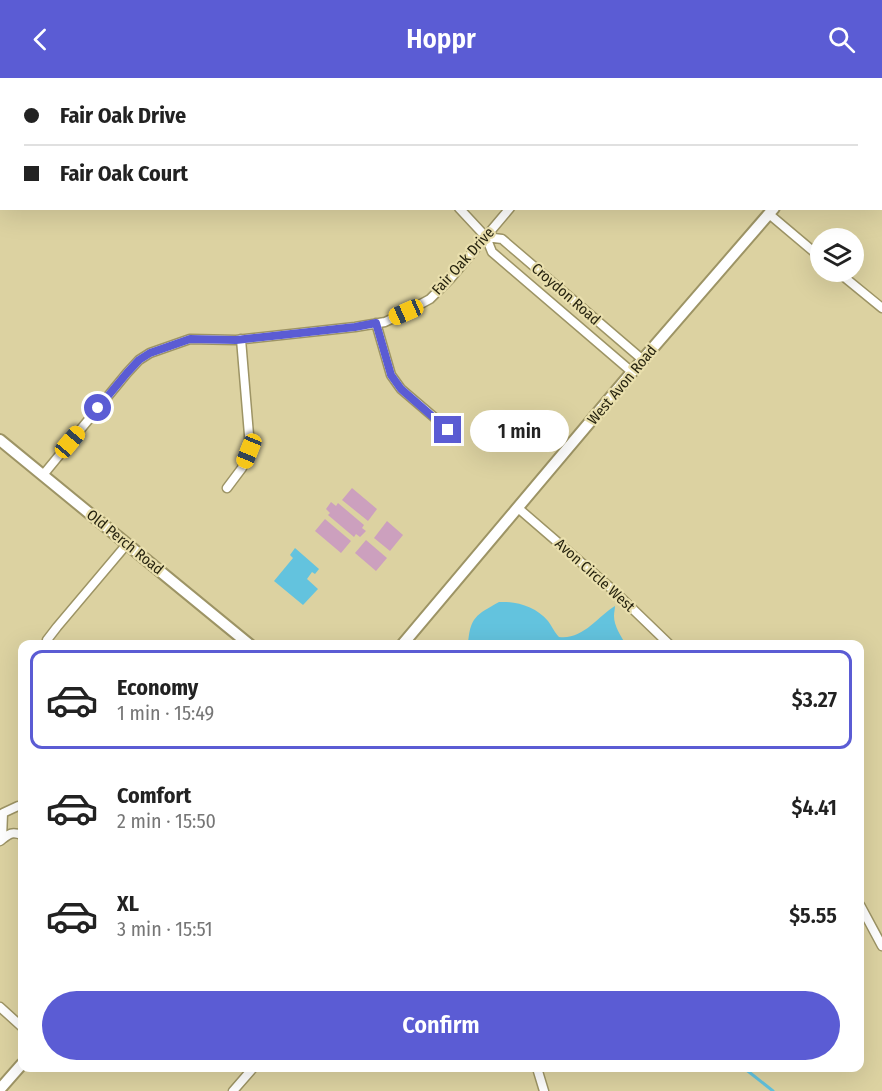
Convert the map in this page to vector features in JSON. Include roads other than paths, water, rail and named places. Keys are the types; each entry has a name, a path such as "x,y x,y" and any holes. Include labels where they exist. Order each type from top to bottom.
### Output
{"street":[{"name":"Croydon Road","path":"461,210 486,237 492,252 633,372"},
{"name":"Fair Oak Drive","path":"43,475 127,373 139,360 150,353 190,339 241,339 385,322 430,299 451,278 508,210"},
{"path":"772,212 810,248"},
{"name":"West Avon Road","path":"406,640 643,360 772,212"},
{"name":"Croydon Road","path":"486,237 502,239 643,360"},
{"path":"850,282 882,308"},
{"path":"376,323 391,375 401,389 448,430"},
{"path":"227,488 242,468 249,451 241,339"},
{"name":"Old Perch Road","path":"0,440 244,640"},
{"name":"Avon Circle West","path":"518,508 613,590 665,640"},
{"path":"47,640 127,544"},
{"path":"1,841 3,813 18,806"},
{"path":"1,841 8,834 18,834"},
{"path":"864,912 882,946"},
{"path":"0,1007 18,1023"},
{"path":"0,1089 18,1069"},
{"path":"233,1091 250,1072"},
{"path":"538,1072 544,1091"}],"water":[{"path":"295,548 319,569 315,574 312,572 307,579 318,589 303,605 274,581 293,558 290,555"},
{"path":"499,602 519,604 543,616 559,637 568,637 583,631 615,606 615,623 623,640 469,640 470,628 485,610"}],"waterway":[{"path":"749,1072 773,1091"}]}
